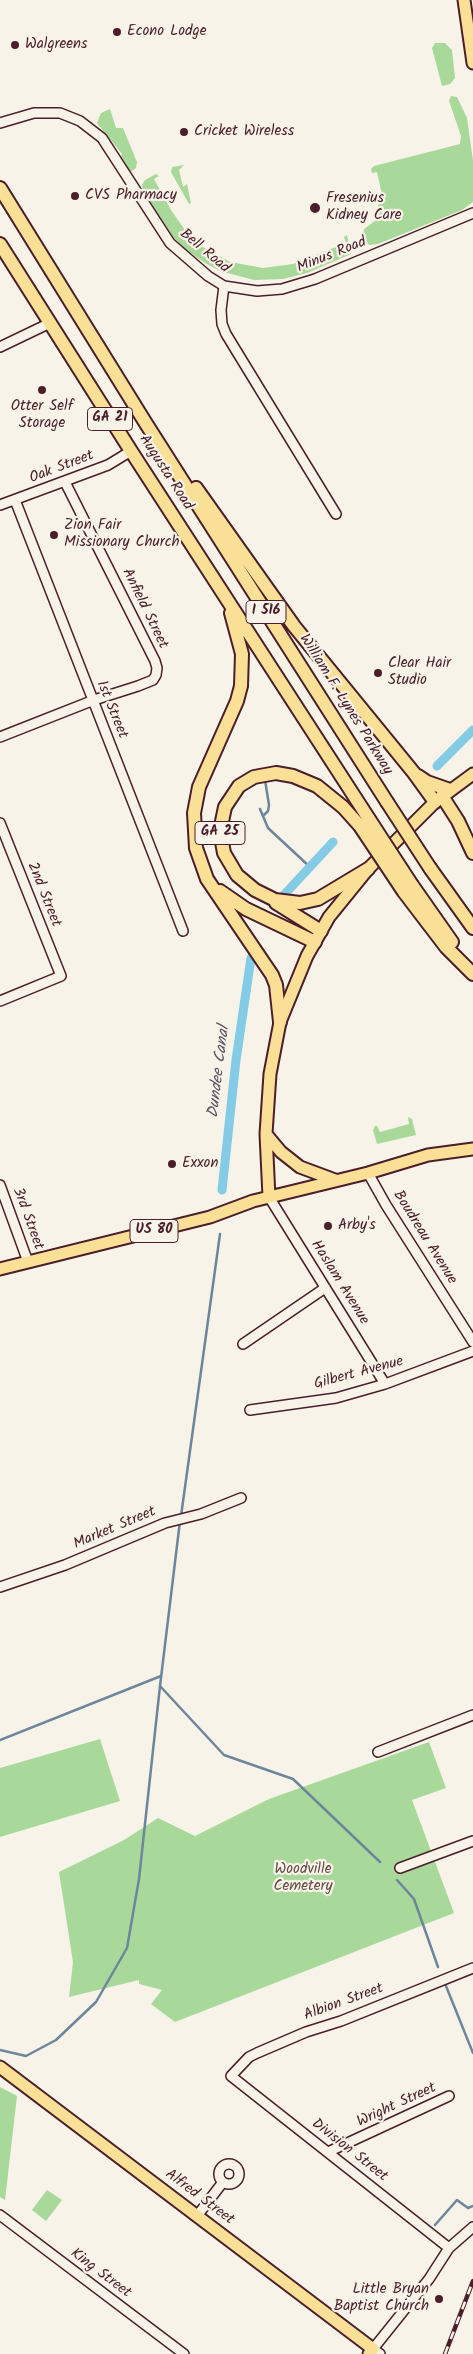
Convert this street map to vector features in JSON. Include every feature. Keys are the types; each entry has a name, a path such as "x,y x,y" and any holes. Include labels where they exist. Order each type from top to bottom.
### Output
{"highway":[{"name":"Augusta Road","path":"0,188 145,422"},
{"name":"Augusta Road","path":"0,244 223,592"},
{"path":"145,422 209,505 294,626 414,773 442,796"},
{"name":"William F. Lynes Parkway","path":"145,422 387,802 430,868 473,928"},
{"path":"223,592 240,639 243,670 238,701 204,775 196,800 194,830 196,848 207,879 268,966 276,985 280,1022"},
{"name":"I 516","path":"223,592 364,822 408,889 473,973"},
{"name":"GA 25","path":"364,822 326,792 300,778 276,772 248,780 232,794 225,807 220,831 221,842 230,866 245,883 260,893 287,902 300,903 318,899 368,869"},
{"path":"414,773 442,796 458,821 473,853"},
{"path":"207,879 246,909 318,936"},
{"path":"260,893 318,936"}],"main road":[{"path":"464,0 473,63"},
{"name":"GA 25","path":"368,869 442,796 473,774"},
{"path":"270,1197 266,1134 270,1074 280,1022 294,985 318,936 340,903 368,869"},
{"path":"266,1134 281,1152 300,1167 335,1180"},
{"name":"US 80","path":"0,1269 210,1217 270,1197 368,1173 428,1155 473,1149"},
{"name":"Alfred Street","path":"0,2067 374,2352"}],"street":[{"name":"Bell Road","path":"0,123 34,113 60,113 80,121 102,138 170,243 208,276 224,286 221,310 222,324 226,334 336,514"},
{"name":"Minus Road","path":"224,286 257,291 282,290 315,279 473,213"},
{"path":"0,347 50,323"},
{"name":"Oak Street","path":"0,505 108,465 131,451"},
{"name":"Anfield Street","path":"65,482 158,668 153,680 94,700"},
{"name":"1st Street","path":"15,500 183,930"},
{"path":"0,737 94,700"},
{"name":"2nd Street","path":"0,823 61,976 0,1001"},
{"name":"Boudreau Avenue","path":"368,1173 386,1205 473,1342"},
{"name":"3rd Street","path":"0,1185 28,1262"},
{"name":"Haslam Avenue","path":"270,1197 385,1384"},
{"path":"244,1344 325,1288"},
{"name":"Gilbert Avenue","path":"250,1410 336,1398 385,1384 473,1351"},
{"name":"Market Street","path":"0,1587 65,1565 165,1523 201,1514 241,1498"},
{"path":"378,1752 473,1715"},
{"path":"400,1868 473,1841"},
{"name":"Albion Street","path":"231,2076 249,2057 257,2053 306,2032 341,2021 473,1968"},
{"name":"Division Street","path":"231,2076 449,2248"},
{"name":"Wright Street","path":"328,2152 449,2096"},
{"path":"197,2216 223,2182"},
{"name":"King Street","path":"0,2215 184,2354"},
{"path":"374,2352 449,2248 473,2227"}],"green space":[{"path":"435,43 445,43 452,50 455,78 450,84 442,86 432,48"},
{"path":"451,96 457,97 467,118 473,161 473,202 462,210 378,244 369,245 363,237 364,229 379,218 378,205 383,199 377,172 372,173 371,169 374,166 460,144 461,136 449,101"},
{"path":"110,109 116,128 123,128 137,162 136,168 132,171 130,171 121,156 122,154 97,123 101,113"},
{"path":"184,165 179,170 183,187 187,184 191,203 189,204 171,172 172,167"},
{"path":"156,174 159,176 154,179 171,210 187,233 199,245 230,262 263,268 293,264 346,243 344,237 347,235 351,254 307,273 283,279 254,280 220,271 185,249 174,238 143,191 142,185 145,180"},
{"path":"408,1117 412,1119 416,1135 377,1144 373,1130 375,1126 377,1126 380,1132 409,1124"},
{"path":"100,1739 120,1801 0,1837 0,1768"},
{"name":"Woodville Cemetery","path":"429,1742 446,1788 412,1800 454,1913 175,2022 151,2004 162,1990 139,1984 139,1980 69,1997 73,1962 59,1872 124,1840 158,1818 195,1836 269,1799"},
{"path":"0,2087 17,2096 5,2200 0,2197"},
{"path":"47,2190 62,2200 46,2221 32,2210"}],"waterway":[{"name":"Dundee Canal","path":"437,766 473,730"},
{"path":"264,815 268,811 269,805 265,780"},
{"path":"260,809 268,828 310,867"},
{"name":"Dundee Canal","path":"283,896 333,842"},
{"name":"Dundee Canal","path":"222,1190 236,1060 251,958"},
{"path":"181,1516 220,1234"},
{"path":"0,2050 26,2056 56,2040 96,2002 127,1948 139,1879 180,1521"},
{"path":"0,1740 161,1676"},
{"path":"160,1686 224,1755 293,1779 380,1862"},
{"path":"397,1880 414,1899 438,1967"},
{"path":"446,1986 473,2053"},
{"path":"435,2225 457,2200 468,2208 473,2206"}],"railway":[{"path":"445,2354 473,2281"}],"place":[{"name":"Econo Lodge","path":"117,32"},
{"name":"Walgreens","path":"15,45"},
{"name":"Cricket Wireless","path":"184,132"},
{"name":"CVS Pharmacy","path":"75,196"},
{"name":"Fresenius Kidney Care","path":"315,208"},
{"name":"Otter Self Storage","path":"42,390"},
{"name":"Zion Fair Missionary Church","path":"54,535"},
{"name":"Clear Hair Studio","path":"378,673"},
{"name":"Exxon","path":"172,1164"},
{"name":"Arby's","path":"328,1226"},
{"name":"Little Bryan Baptist Church","path":"439,2299"}]}
